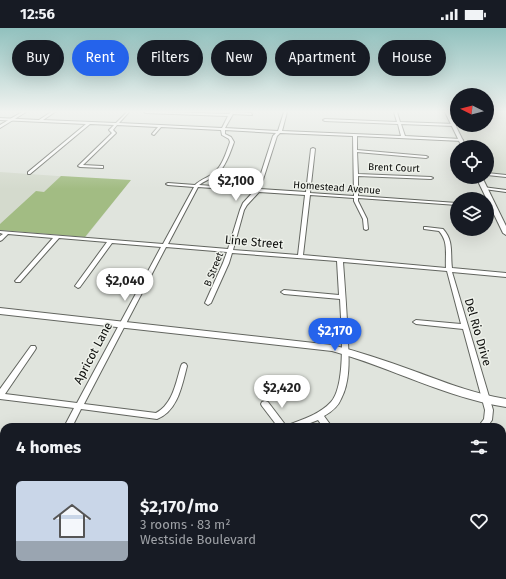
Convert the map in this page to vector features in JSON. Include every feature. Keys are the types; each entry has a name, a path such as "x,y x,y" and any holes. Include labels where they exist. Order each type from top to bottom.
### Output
{"street":[{"path":"29,173 71,138"},
{"path":"102,167 80,166 109,138"},
{"path":"196,186 201,181 217,172 229,150 232,141 228,138"},
{"name":"B Street","path":"208,303 222,275 242,210 247,201 258,190 275,138"},
{"path":"354,138 356,197 357,204 365,219 366,228"},
{"path":"417,138 461,140"},
{"path":"300,256 313,149"},
{"path":"355,151 426,157"},
{"name":"Brent Court","path":"356,174 431,178"},
{"path":"494,175 506,176"},
{"name":"Homestead Avenue","path":"168,184 450,204"},
{"path":"482,184 485,192"},
{"name":"Apricot Lane","path":"70,423 196,186"},
{"path":"484,188 506,191"},
{"path":"494,213 506,233"},
{"name":"Del Rio Drive","path":"426,228 442,227 449,243 447,260 487,400 489,414 488,420 485,423"},
{"name":"Line Street","path":"0,232 230,250 506,275"},
{"path":"0,239 7,232"},
{"path":"18,281 57,237"},
{"path":"78,286 112,241"},
{"path":"302,423 320,416 333,405 341,394 345,351 340,260"},
{"path":"284,292 342,297"},
{"path":"0,311 304,344 345,351 487,400 506,403"},
{"path":"416,322 465,326"},
{"path":"33,348 0,395 149,416 162,414 169,408 184,366"},
{"path":"265,404 280,423"},
{"path":"320,416 325,423"}],"shaded area":[{"path":"462,138 506,138 506,176 494,175 494,140 463,140"},
{"path":"0,172 130,181 85,238 0,230"}],"green space":[{"path":"61,176 131,180 85,237 0,230 0,224 36,191 44,192"}]}
